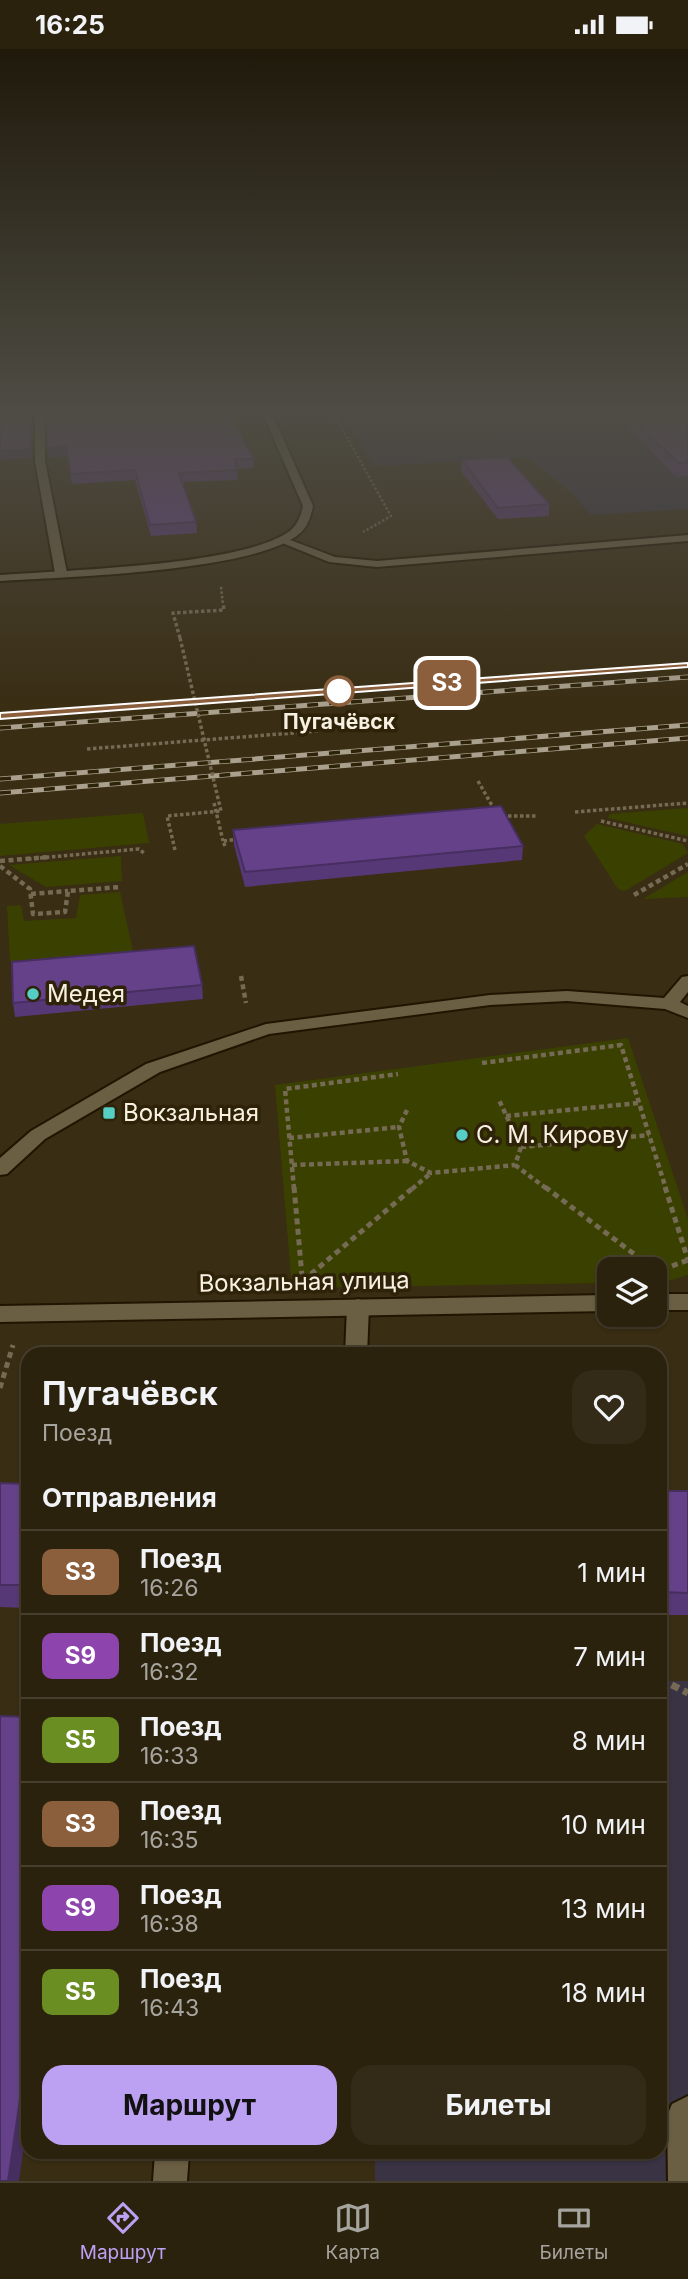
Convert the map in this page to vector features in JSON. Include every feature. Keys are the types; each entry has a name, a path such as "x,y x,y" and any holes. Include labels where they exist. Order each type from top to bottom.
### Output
{"street":[{"path":"49,508 61,573"},
{"path":"0,578 215,557 281,540 305,521 308,508"},
{"path":"281,540 333,560 377,564 688,538"},
{"path":"669,1004 688,981"},
{"path":"0,1169 38,1135 153,1068 266,1029 490,1000 567,996 669,1004 688,1013"},
{"path":"667,1302 688,1302"},
{"name":"Вокзальная улица","path":"0,1314 597,1303"},
{"path":"356,1347 358,1307"},
{"path":"685,2181 684,2116 688,2113"},
{"path":"170,2181 172,2159"}],"path":[{"path":"175,850 167,816 221,811 173,613 224,610"},
{"path":"87,749 319,731"},
{"path":"478,781 498,816 537,816"},
{"path":"214,803 224,843 251,838"},
{"path":"575,813 688,803"},
{"path":"601,821 688,841"},
{"path":"0,864 139,849 144,853"},
{"path":"0,864 30,889 33,914 65,912 68,891"},
{"path":"634,894 688,864"},
{"path":"30,894 121,887"},
{"path":"482,1063 621,1045 688,1260"},
{"path":"302,1281 285,1089 398,1074"},
{"path":"499,1100 521,1147 515,1165"},
{"path":"506,1116 639,1103"},
{"path":"407,1110 399,1127 407,1161"},
{"path":"289,1138 399,1127"},
{"path":"521,1147 649,1135"},
{"path":"292,1165 407,1161 431,1173 515,1165 638,1257"},
{"path":"302,1281 431,1173"},
{"path":"302,1281 316,1281"},
{"path":"0,1388 15,1339"},
{"path":"667,1682 688,1693"}],"shaded area":[{"path":"585,508 688,508 688,509 591,515"},
{"path":"667,1681 688,1681 688,2181 375,2181 375,2159 667,2159"}],"green space":[{"path":"688,808 688,836 608,818 610,814"},
{"path":"143,813 149,843 0,856 0,824"},
{"path":"597,824 683,844 688,853 625,891 618,889 584,836"},
{"path":"121,856 122,881 46,887 9,865"},
{"path":"688,872 688,897 643,899"},
{"path":"120,892 133,951 10,961 7,906 21,905 24,921 76,918 80,895"},
{"path":"628,1038 688,1219 688,1275 667,1281 667,1257 597,1257 597,1283 292,1288 275,1085"}],"building":[{"path":"145,508 191,508 196,522 150,525"},
{"path":"501,806 523,846 245,872 233,830"},
{"path":"194,946 202,985 13,1003 12,962"},
{"path":"0,1483 21,1484 21,1585 0,1585"},
{"path":"667,1491 688,1491 688,1593 667,1592"},
{"path":"0,1716 21,1717 21,2093 8,2181 0,2181"}],"railway":[{"path":"0,716 688,665"},
{"path":"0,728 688,677"},
{"path":"0,779 688,725"},
{"path":"0,793 688,738"}],"train":[{"name":"S3","path":"0,716 688,665"}],"place":[{"name":"Пугачёвск","path":"339,691"},
{"name":"Медея","path":"33,994"},
{"name":"Вокзальная","path":"109,1113"},
{"name":"С. М. Кирову","path":"462,1135"}]}
